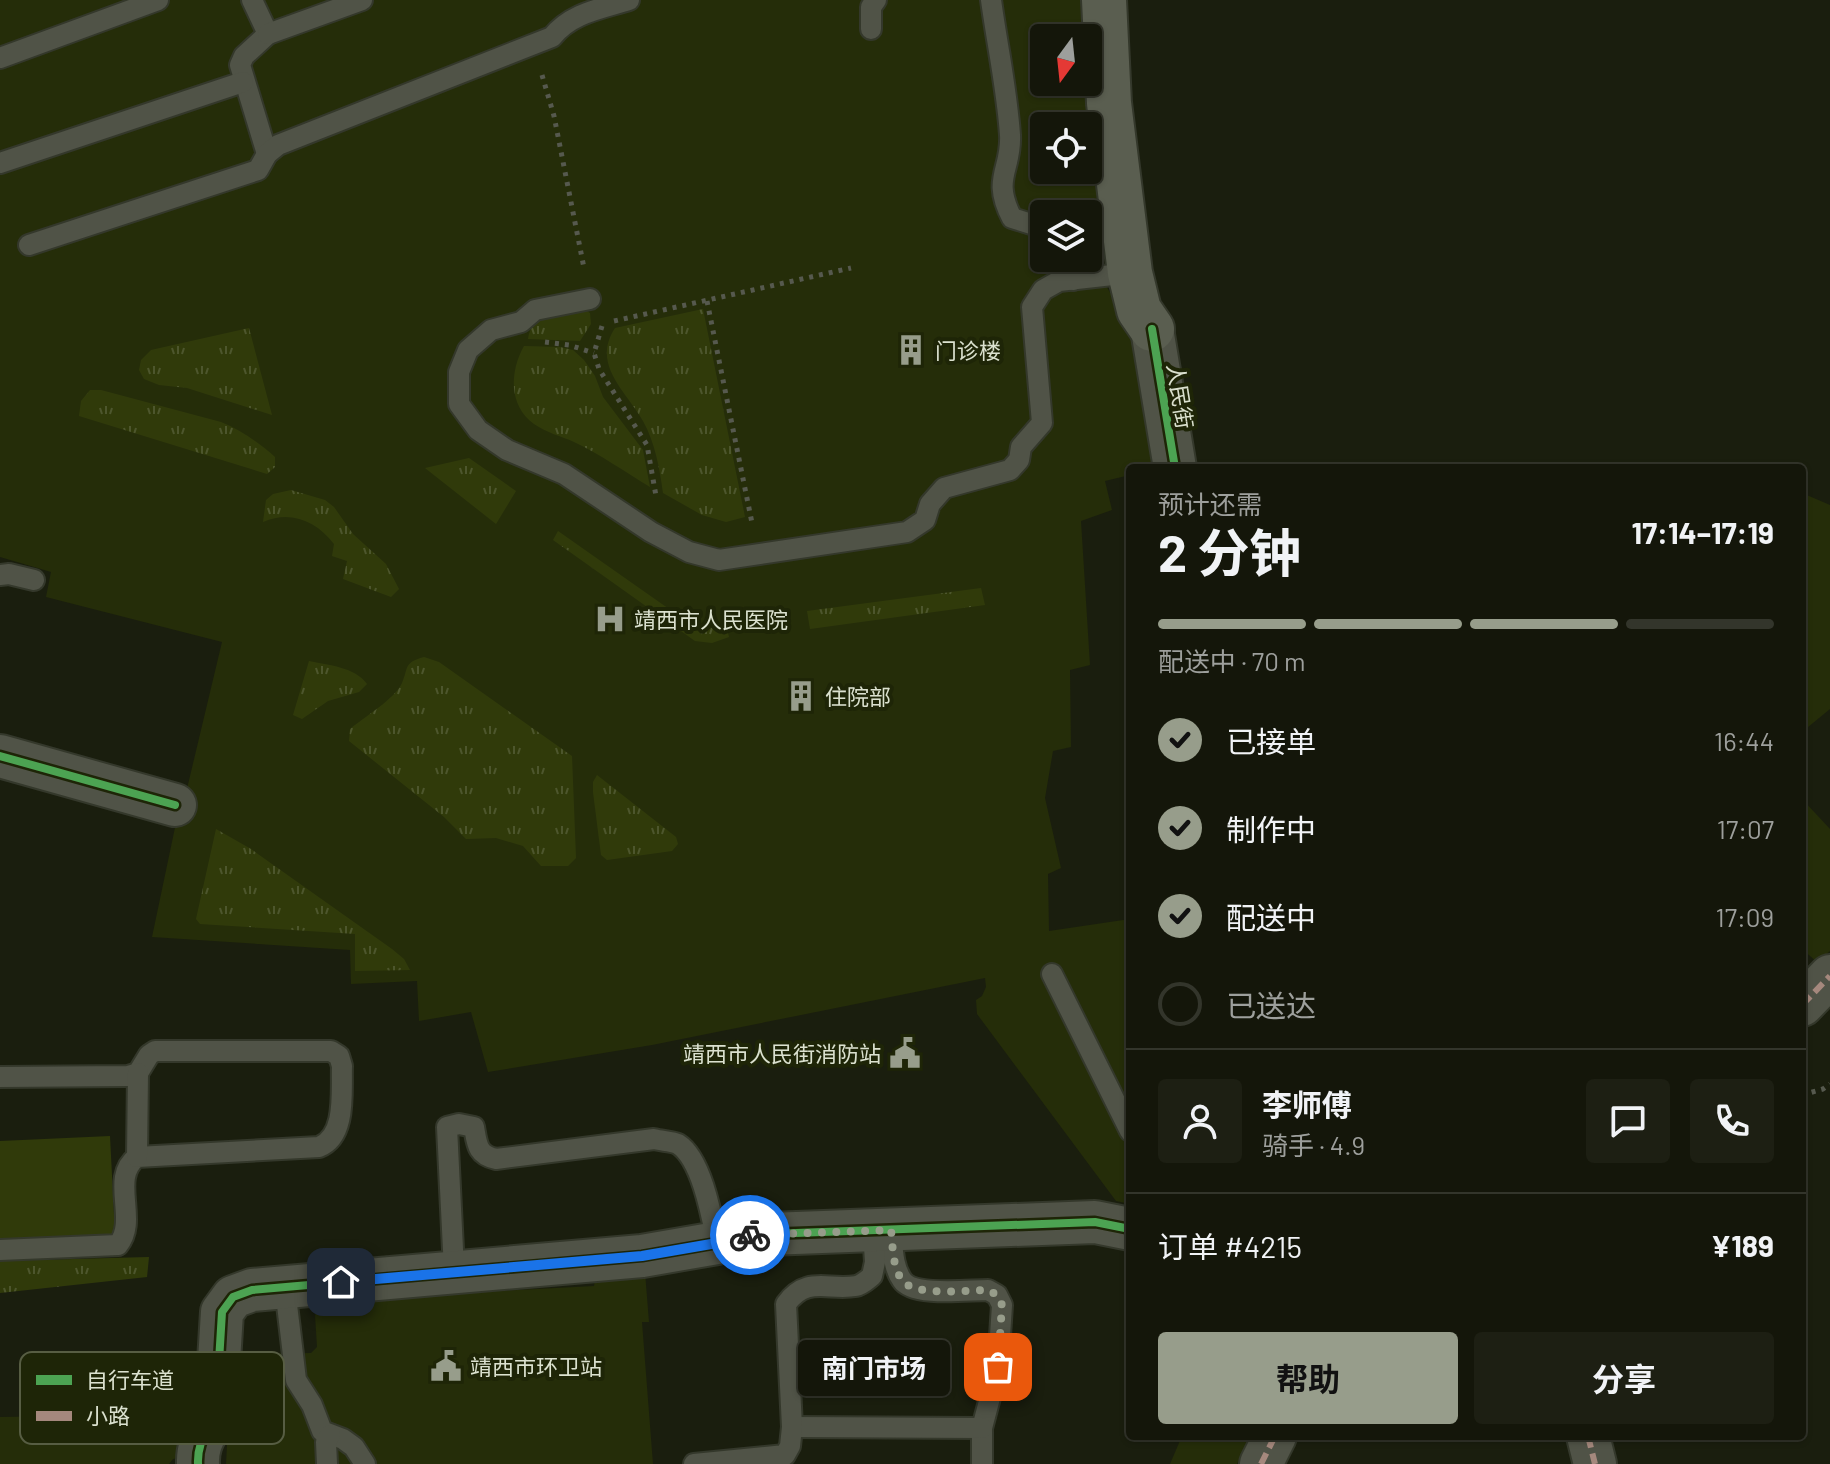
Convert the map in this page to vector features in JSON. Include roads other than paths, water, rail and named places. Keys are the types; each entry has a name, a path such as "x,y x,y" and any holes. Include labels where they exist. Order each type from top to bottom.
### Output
{"main road":[{"name":"人民街","path":"1104,0 1109,103 1106,220 1130,273 1139,310 1152,329"},
{"name":"人民街","path":"1123,0 1143,216 1154,294 1152,329"}],"street":[{"name":"人民街","path":"1152,329 1174,464"},
{"path":"0,756 175,805"},
{"path":"1806,1001 1830,976"},
{"path":"220,1352 222,1312 233,1297 252,1290 642,1256 717,1243 740,1235 1095,1222 1126,1228"},
{"path":"1261,1464 1273,1440"},
{"path":"1589,1440 1595,1464"}],"lane":[{"path":"0,58 158,0"},
{"path":"252,0 268,34"},
{"path":"267,154 243,82 240,65 244,56 268,34 362,0"},
{"path":"29,245 258,170 267,154 278,145 552,37 573,8 629,0"},
{"path":"871,29 871,7 876,0"},
{"path":"991,0 1010,136 1002,180 1005,204 1012,218 1030,226"},
{"path":"0,163 243,82"},
{"path":"1072,272 1073,280"},
{"path":"590,299 535,310 521,322 491,330 468,350 459,372 459,404 478,430 507,450 564,474 651,532 689,552 719,560 907,532 925,520 930,504 944,488 1010,470 1019,460 1021,447 1042,423 1032,307 1043,290 1059,281 1130,273"},
{"path":"0,575 34,580"},
{"path":"1052,974 1126,1123"},
{"path":"0,1250 118,1245 126,1229 124,1181 129,1163 137,1157 319,1147 328,1143 338,1128 342,1066 339,1056 331,1051 155,1051 138,1073 137,1157"},
{"path":"0,1077 128,1076 138,1073"},
{"path":"454,1270 447,1127 459,1124 474,1127 477,1149 485,1157 496,1159 654,1139 678,1144 692,1160 702,1183 717,1243"},
{"path":"694,1464 785,1460 792,1427 786,1304 795,1291 815,1285 859,1286 872,1276 882,1230"},
{"path":"882,1230 903,1282 914,1290 988,1290 997,1295 1002,1305 998,1367 982,1428 982,1464"},
{"path":"285,1288 296,1380 312,1405 322,1431 354,1447 365,1464"},
{"path":"792,1427 982,1428"},
{"path":"327,1464 326,1442 330,1435"}],"place":[{"name":"门诊楼","path":"911,350"},
{"name":"靖西市人民医院","path":"610,619"},
{"name":"住院部","path":"801,696"},
{"name":"靖西市人民街消防站","path":"905,1053"},
{"name":"靖西市环卫站","path":"446,1366"},
{"name":"南门市场","path":"998,1367"}]}
